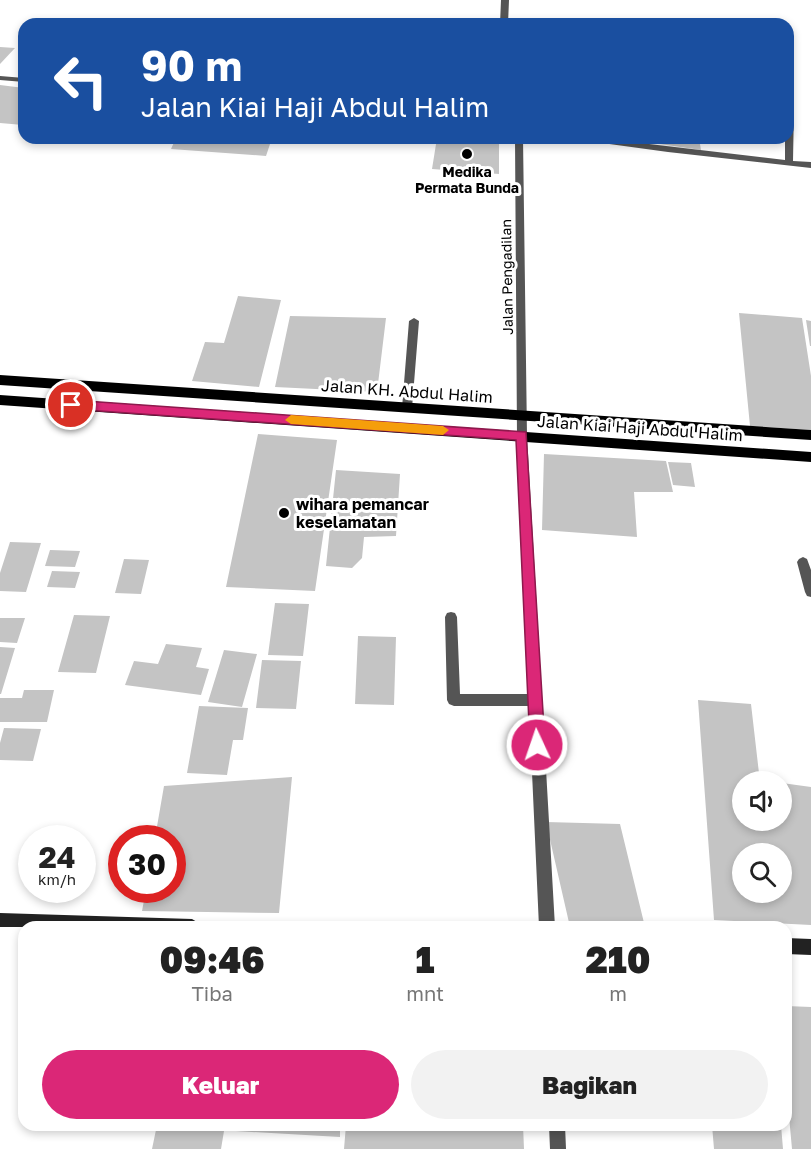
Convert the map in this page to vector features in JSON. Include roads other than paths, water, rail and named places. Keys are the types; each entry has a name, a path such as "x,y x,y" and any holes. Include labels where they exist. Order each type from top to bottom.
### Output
{"main road":[{"name":"Jalan KH. Abdul Halim","path":"0,380 811,435"},
{"name":"Jalan Kiai Haji Abdul Halim","path":"0,400 811,457"},
{"path":"0,920 27,921"},
{"path":"792,946 811,947"}],"street":[{"path":"504,18 505,0"},
{"path":"0,78 18,80"},
{"name":"Jalan Pengadilan","path":"519,144 522,436 547,921"},
{"path":"624,144 811,165"},
{"path":"789,144 789,162"},
{"path":"407,408 414,321"},
{"path":"803,562 811,592"},
{"path":"451,617 453,700 535,700"},
{"path":"557,1131 558,1149"}],"place":[{"name":"Medika Permata Bunda","path":"467,154"},
{"name":"wihara pemancar keselamatan","path":"284,513"}]}
